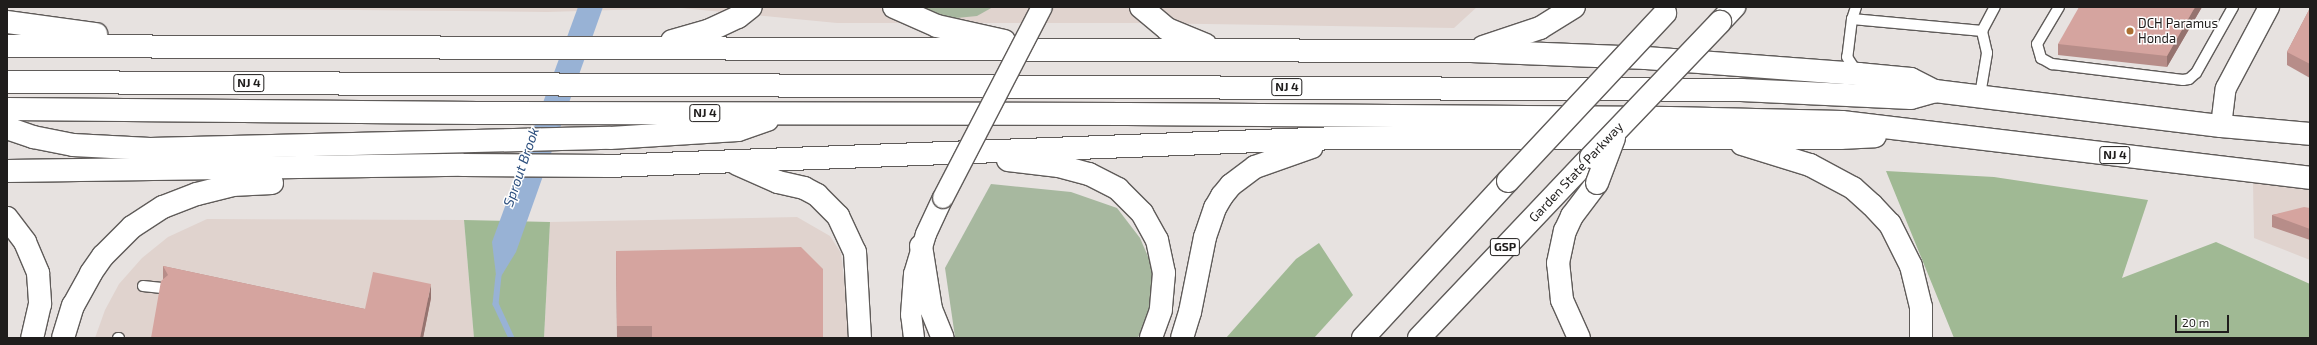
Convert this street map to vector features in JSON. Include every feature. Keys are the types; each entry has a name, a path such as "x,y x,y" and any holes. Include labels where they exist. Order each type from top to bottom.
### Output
{"highway":[{"path":"643,48 710,30 738,17 751,7"},
{"path":"894,7 937,26 1050,50"},
{"path":"1141,7 1167,29 1217,49"},
{"path":"1471,51 1540,28 1574,7"},
{"path":"1363,338 1668,10"},
{"name":"Garden State Parkway","path":"1419,338 1727,14"},
{"path":"7,22 40,28 199,46"},
{"path":"7,46 506,46 643,48 1471,51 1646,58 1858,74 1911,79 1935,90"},
{"name":"NJ 4","path":"7,82 490,83 1733,90 1911,98 1935,90 2221,126 2310,134"},
{"name":"NJ 4","path":"7,109 478,113 625,112 1669,118 1842,122 2310,178"},
{"path":"7,128 33,137 73,145 150,148 461,143 610,138 738,130 786,114"},
{"path":"1579,338 1562,300 1558,263 1564,231 1597,183 1618,128"},
{"path":"7,171 412,167 463,165 608,166 734,162 934,152 1337,138 1840,138 1920,132"},
{"path":"1182,338 1205,237 1214,208 1222,196 1231,185 1255,167 1337,138"},
{"path":"1720,138 1810,165 1853,188 1872,205 1893,229 1912,266 1921,307 1921,338"},
{"path":"934,152 1067,167 1104,180 1118,189 1142,213 1157,240 1164,273 1161,310 1151,334"},
{"path":"734,162 778,182 804,188 817,195 838,216 855,252 860,338"},
{"path":"63,338 73,306 103,256 132,227 163,207 197,194 232,185 412,167"},
{"path":"7,218 25,242 38,273 40,304 32,338"},
{"path":"921,246 931,309 943,338"}],"street":[{"path":"914,338 911,293 921,246 942,198 1042,7"},
{"path":"2221,126 2226,88 2269,7"}],"lane":[{"path":"1856,7 1852,19 1847,57 1858,74"},
{"path":"1980,95 1987,53 1982,31 1994,7"},
{"path":"2059,7 2037,44 2038,56 2052,64 2189,79 2196,73 2232,10"},
{"path":"1852,19 1982,31"},
{"path":"143,286 162,288"}],"shaded area":[{"path":"63,7 1477,7 1454,28 1139,23 837,23 681,8 547,12"},
{"path":"2253,183 2310,190 2310,260 2254,238"},
{"path":"797,217 830,236 841,253 851,338 544,338 550,222"},
{"path":"207,219 464,220 474,338 95,338 105,310 119,284 142,258 168,237"}],"green space":[{"path":"912,7 993,7 977,16 946,19"},
{"path":"1886,171 1994,177 2148,200 2122,278 2216,242 2310,284 2310,338 1954,338"},
{"path":"991,184 1071,192 1117,208 1140,238 1156,275 1151,321 1137,338 955,337 945,268"},
{"path":"464,220 550,222 544,338 474,338"},
{"path":"1319,243 1353,295 1314,338 1226,338 1296,259"}],"water":[{"path":"578,7 603,7 516,252 497,283 492,242"}],"building":[{"name":"DCH Paramus Honda","path":"2079,7 2195,7 2167,56 2058,44"},
{"path":"2310,8 2310,64 2287,52"},
{"path":"2304,207 2310,208 2310,229 2272,215"},
{"path":"801,247 823,269 823,338 652,338 652,326 617,326 616,251"},
{"path":"163,266 365,309 373,272 431,284 420,338 151,338 161,281 168,275"}],"waterway":[{"name":"Sprout Brook","path":"499,276 496,304 512,338"}],"place":[{"name":"DCH Paramus Honda","path":"2130,31"}]}
